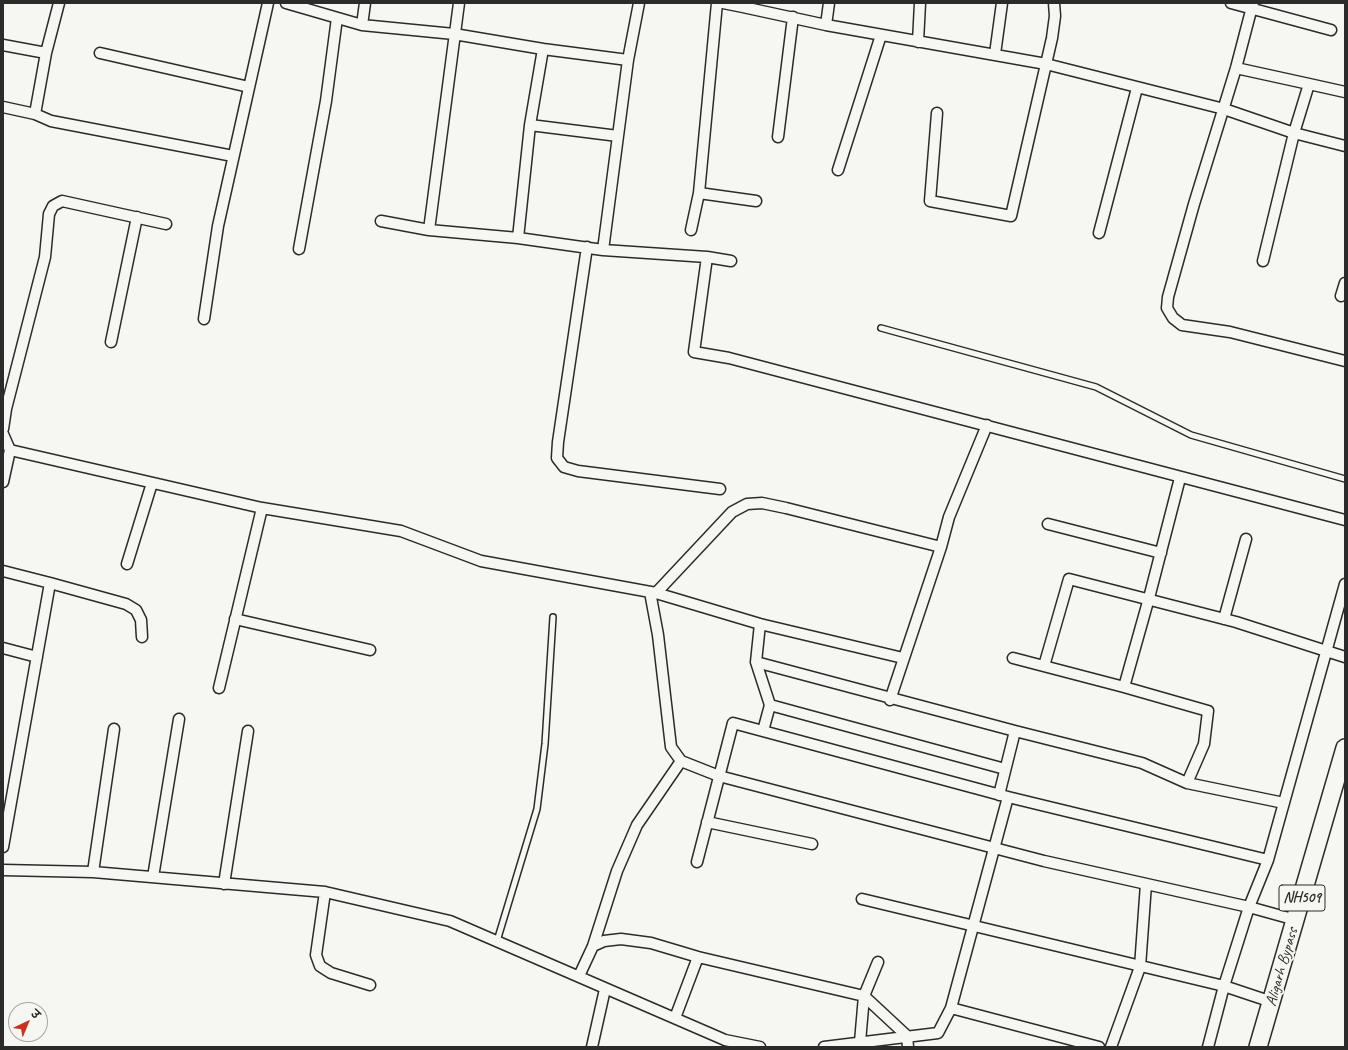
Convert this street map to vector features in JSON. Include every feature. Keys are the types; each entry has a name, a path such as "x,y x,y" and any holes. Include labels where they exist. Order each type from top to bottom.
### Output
{"highway":[{"name":"Aligarh Bypass","path":"1258,1047 1266,1000 1288,918 1345,748"}],"street":[{"path":"35,114 46,53 59,3"},
{"path":"204,319 218,226 268,3"},
{"path":"286,3 362,25 454,34 543,49 628,60"},
{"path":"362,25 365,3"},
{"path":"429,230 459,3"},
{"path":"603,250 628,60 639,3"},
{"path":"691,230 699,193 718,3"},
{"path":"723,3 744,5 826,25 1046,64 1224,109 1294,133 1345,146"},
{"path":"826,25 829,3"},
{"path":"918,42 920,3"},
{"path":"995,54 1002,3"},
{"path":"937,112 930,201 1011,216 1046,64 1055,16 1054,3"},
{"path":"1231,3 1252,6 1331,30"},
{"path":"1252,6 1224,109 1194,204 1168,297 1167,308 1173,318 1182,325 1230,332 1345,361"},
{"path":"778,137 793,17"},
{"path":"299,249 326,101 337,18"},
{"path":"838,170 881,35"},
{"path":"3,45 46,53"},
{"path":"518,238 530,125 543,49"},
{"path":"100,53 249,87"},
{"path":"1236,68 1345,92"},
{"path":"1263,261 1294,133 1309,84"},
{"path":"1099,233 1137,88"},
{"path":"3,107 35,114 51,121 233,156"},
{"path":"530,125 618,136"},
{"path":"699,193 756,201"},
{"path":"3,429 4,409 45,257 49,214 53,206 62,201 166,224"},
{"path":"112,342 136,217"},
{"path":"381,221 429,230 518,238 603,250 707,256 731,261"},
{"path":"587,247 558,442 558,458 564,467 578,471 720,489"},
{"path":"707,256 694,352 729,358 986,425 1180,478 1345,520"},
{"path":"1341,296 1345,283"},
{"path":"890,700 941,547 949,517 986,425"},
{"path":"3,434 10,450 3,482"},
{"path":"10,450 262,508 401,531 481,561 653,592 760,624 903,658"},
{"path":"1124,687 1180,478"},
{"path":"127,564 152,483"},
{"path":"653,592 732,512 747,504 762,503 786,508 941,547"},
{"path":"219,688 262,508"},
{"path":"1048,524 1161,553"},
{"path":"1224,619 1246,539"},
{"path":"3,571 126,604 136,610 141,620 142,637"},
{"path":"1044,666 1069,578 1224,619 1345,657"},
{"path":"3,847 50,583"},
{"path":"1208,1047 1254,908 1284,803 1330,653 1345,584"},
{"path":"653,592 671,747 681,761 719,776 1044,861 1254,908 1288,918"},
{"path":"235,619 370,650"},
{"path":"760,624 756,662 770,705 764,731"},
{"path":"3,648 38,657"},
{"path":"1013,658 1208,711 1204,744 1187,782"},
{"path":"756,662 890,700 1142,764 1187,782 1284,803"},
{"path":"770,705 1005,769"},
{"path":"153,878 180,719"},
{"path":"697,862 733,723 1003,796 1268,860"},
{"path":"93,872 114,729"},
{"path":"224,884 248,731"},
{"path":"824,1047 938,1033 951,1008 994,847 1003,796 1005,769 1014,731"},
{"path":"579,976 593,946 617,871 637,825 681,761"},
{"path":"708,822 812,844"},
{"path":"3,870 93,872 324,892 450,921 725,1040 760,1047"},
{"path":"1111,1047 1140,967 1146,884"},
{"path":"324,892 316,955 320,966 331,973 370,985"},
{"path":"862,899 1228,988 1266,1000"},
{"path":"593,946 604,941 621,939 651,943 698,957 864,996 907,1036 908,1047"},
{"path":"675,1018 698,957"},
{"path":"860,1042 864,996 878,962"},
{"path":"592,1047 605,989"},
{"path":"951,1008 1099,1047"}],"lane":[{"path":"881,328 1096,387 1191,435 1345,479"},
{"path":"497,941 537,809 545,744 553,617"}]}
